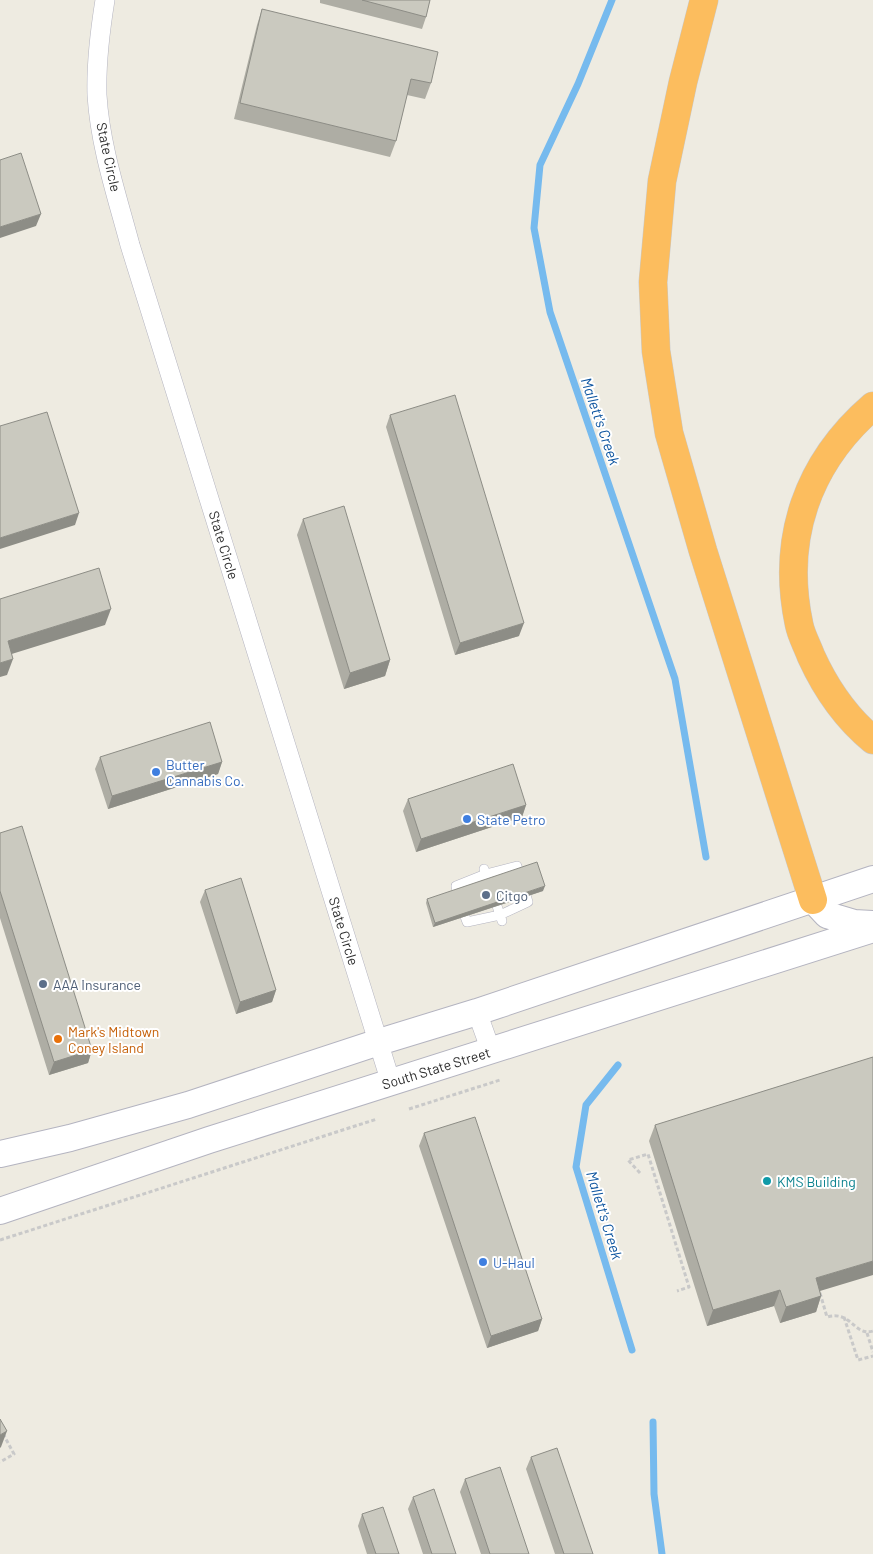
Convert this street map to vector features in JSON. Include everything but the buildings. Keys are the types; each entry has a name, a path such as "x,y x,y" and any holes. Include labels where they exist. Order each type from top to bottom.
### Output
{"highway":[{"path":"704,0 683,82 662,181 653,282 656,351 669,433 703,551 813,900"},
{"path":"873,406 857,420 832,451 810,488 795,534 792,577 799,626 822,680 852,722 873,740"}],"main road":[{"path":"0,1154 70,1138 188,1105 378,1042 477,1012 873,879"},
{"path":"813,900 827,915 854,923 873,924"},
{"name":"South State Street","path":"0,1211 209,1140 873,929"}],"street":[{"name":"State Circle","path":"105,0 99,36 98,96 105,151 133,254 391,1083"},
{"path":"477,1012 491,1051"}],"lane":[{"path":"458,891 456,886 486,874 517,866 518,870"},
{"path":"464,914 467,922 501,918 528,902 526,895"},
{"path":"496,903 501,918"}],"path":[{"path":"409,1109 500,1080"},
{"path":"0,1240 377,1119"},
{"path":"640,1173 628,1160 648,1154 690,1287 677,1291"},
{"path":"820,1292 827,1316 837,1314 844,1316 867,1333 873,1354 858,1360 844,1316"},
{"path":"867,1333 873,1331"},
{"path":"0,1428 14,1454 0,1462"}],"waterway":[{"name":"Mallett's Creek","path":"612,0 578,84 540,165 534,228 550,312 675,679 706,857"},
{"name":"Mallett's Creek","path":"618,1065 586,1105 576,1167 632,1350"},
{"name":"Mallett's Creek","path":"653,1422 654,1494 662,1554"}],"place":[{"name":"Butter Cannabis Co.","path":"156,772"},
{"name":"State Petro","path":"467,819"},
{"name":"Citgo","path":"486,895"},
{"name":"AAA Insurance","path":"43,984"},
{"name":"Mark's Midtown Coney Island","path":"58,1039"},
{"name":"KMS Building","path":"767,1181"},
{"name":"U-Haul","path":"483,1262"}]}
